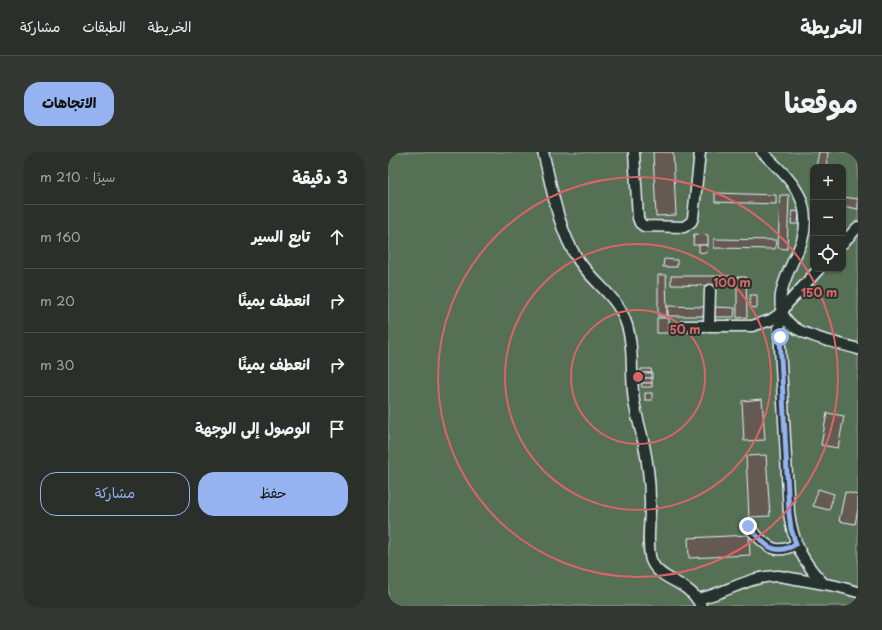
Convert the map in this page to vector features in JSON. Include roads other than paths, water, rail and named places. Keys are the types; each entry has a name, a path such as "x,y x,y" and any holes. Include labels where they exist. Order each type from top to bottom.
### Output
{"lane":[{"path":"543,152 559,214 569,245 581,263 618,305 630,335 634,402 649,479 649,552 652,562 658,570 690,590 699,602 755,579 771,576 823,583 858,592"},
{"path":"634,152 638,218 640,223 644,226 684,227 691,222 693,218 700,152"},
{"path":"762,152 795,187 801,200 804,213 805,227 802,240 782,287 780,300 782,312 787,321 807,334 858,349"},
{"path":"846,240 858,227"},
{"path":"816,272 787,304 782,312 780,320 780,337 791,529 803,559 812,572 823,583"},
{"path":"709,326 710,290"},
{"path":"684,326 758,324 771,320 782,312"},
{"path":"748,526 763,543 773,549 785,549 796,544"}]}
